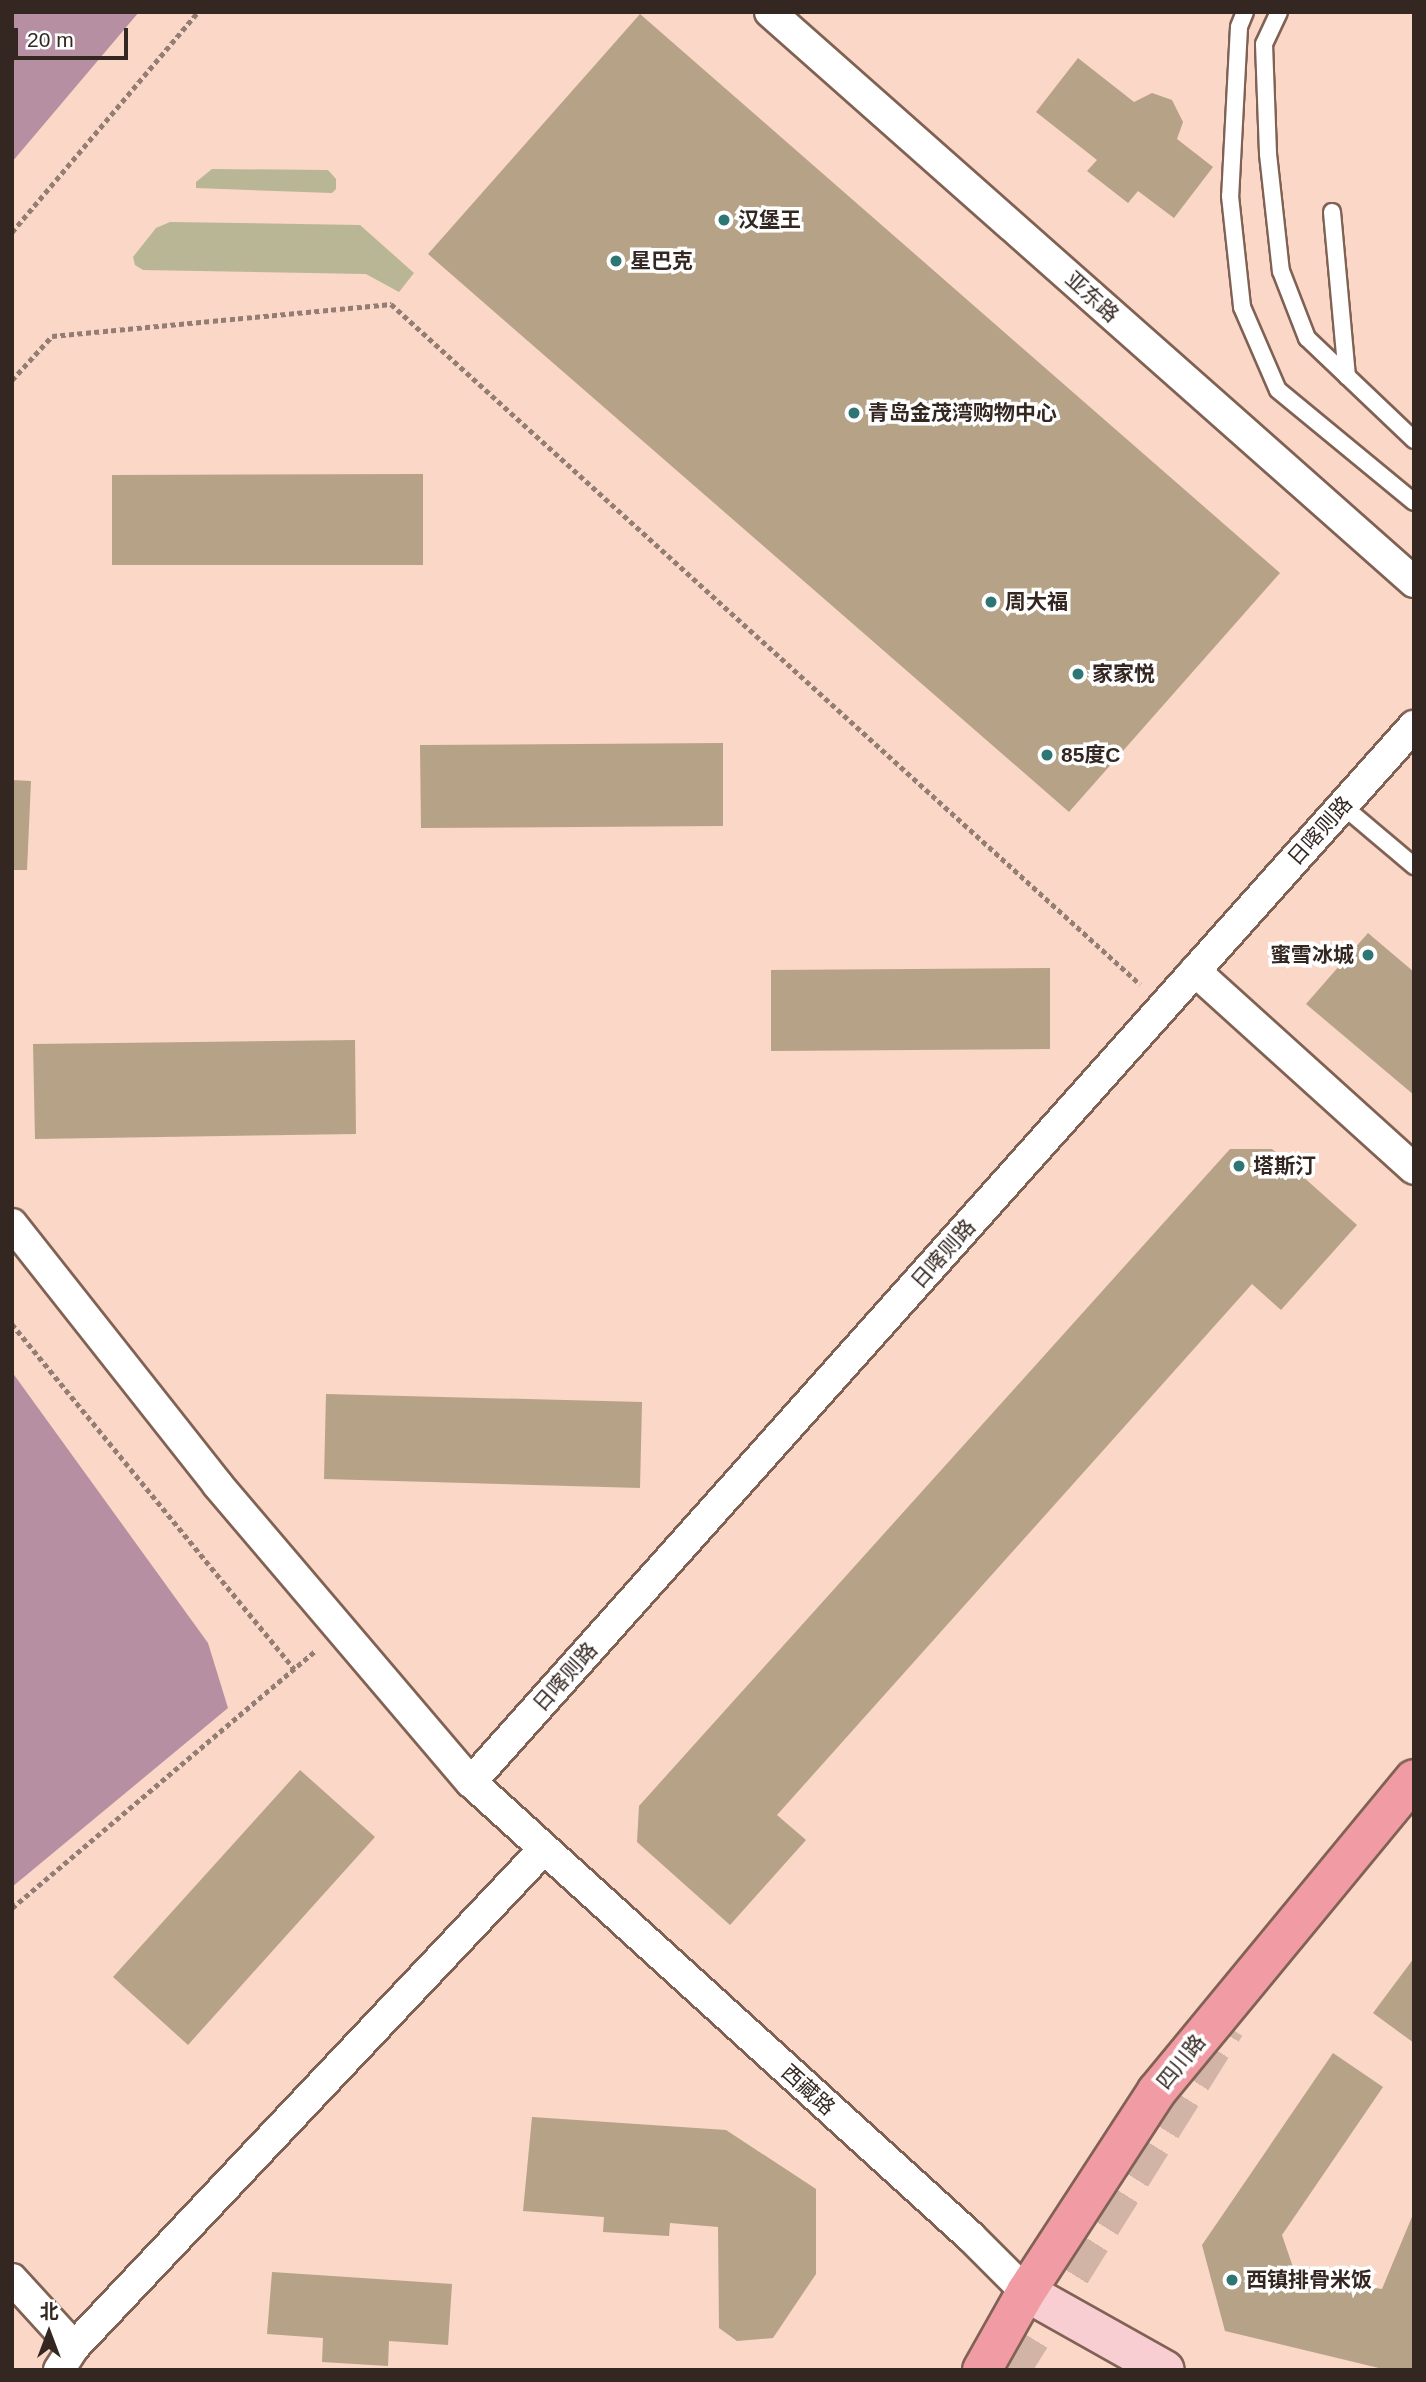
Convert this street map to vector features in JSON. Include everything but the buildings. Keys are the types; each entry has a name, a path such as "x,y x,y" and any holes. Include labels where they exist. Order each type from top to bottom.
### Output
{"main road":[{"name":"四川路","path":"982,2370 1026,2292 1157,2091 1414,1779"}],"street":[{"name":"亚东路","path":"770,12 1414,582"},
{"name":"日喀则路","path":"471,1782 1414,726"},
{"path":"1195,971 1414,1169"},
{"name":"西藏路","path":"12,1224 216,1484 471,1782 970,2236 1026,2292 1165,2370"},
{"path":"12,2279 66,2358 544,1849"}],"lane":[{"path":"1245,12 1239,27 1230,196 1242,307 1278,390 1414,502"},
{"path":"1279,12 1264,44 1268,154 1281,271 1307,338 1414,440"},
{"path":"1332,212 1347,376"},
{"path":"1343,806 1414,866"}],"path":[{"path":"12,232 198,12"},
{"path":"12,380 52,336 391,304 1164,1006"},
{"path":"12,1324 294,1669 12,1908"}],"shaded area":[{"path":"12,12 139,12 12,162"},
{"path":"212,169 328,170 336,179 336,189 332,193 196,188 196,182"},
{"path":"170,222 360,225 414,273 399,292 366,274 143,270 135,265 133,257 156,228"},
{"path":"12,1372 208,1643 228,1708 12,1887"}],"tunnel":[{"path":"1011,2370 1226,2026"}],"place":[{"name":"汉堡王","path":"724,220"},
{"name":"星巴克","path":"616,261"},
{"name":"青岛金茂湾购物中心","path":"854,413"},
{"name":"周大福","path":"991,602"},
{"name":"家家悦","path":"1078,674"},
{"name":"85度C","path":"1047,755"},
{"name":"蜜雪冰城","path":"1368,955"},
{"name":"塔斯汀","path":"1239,1166"},
{"name":"西镇排骨米饭","path":"1232,2280"}]}
